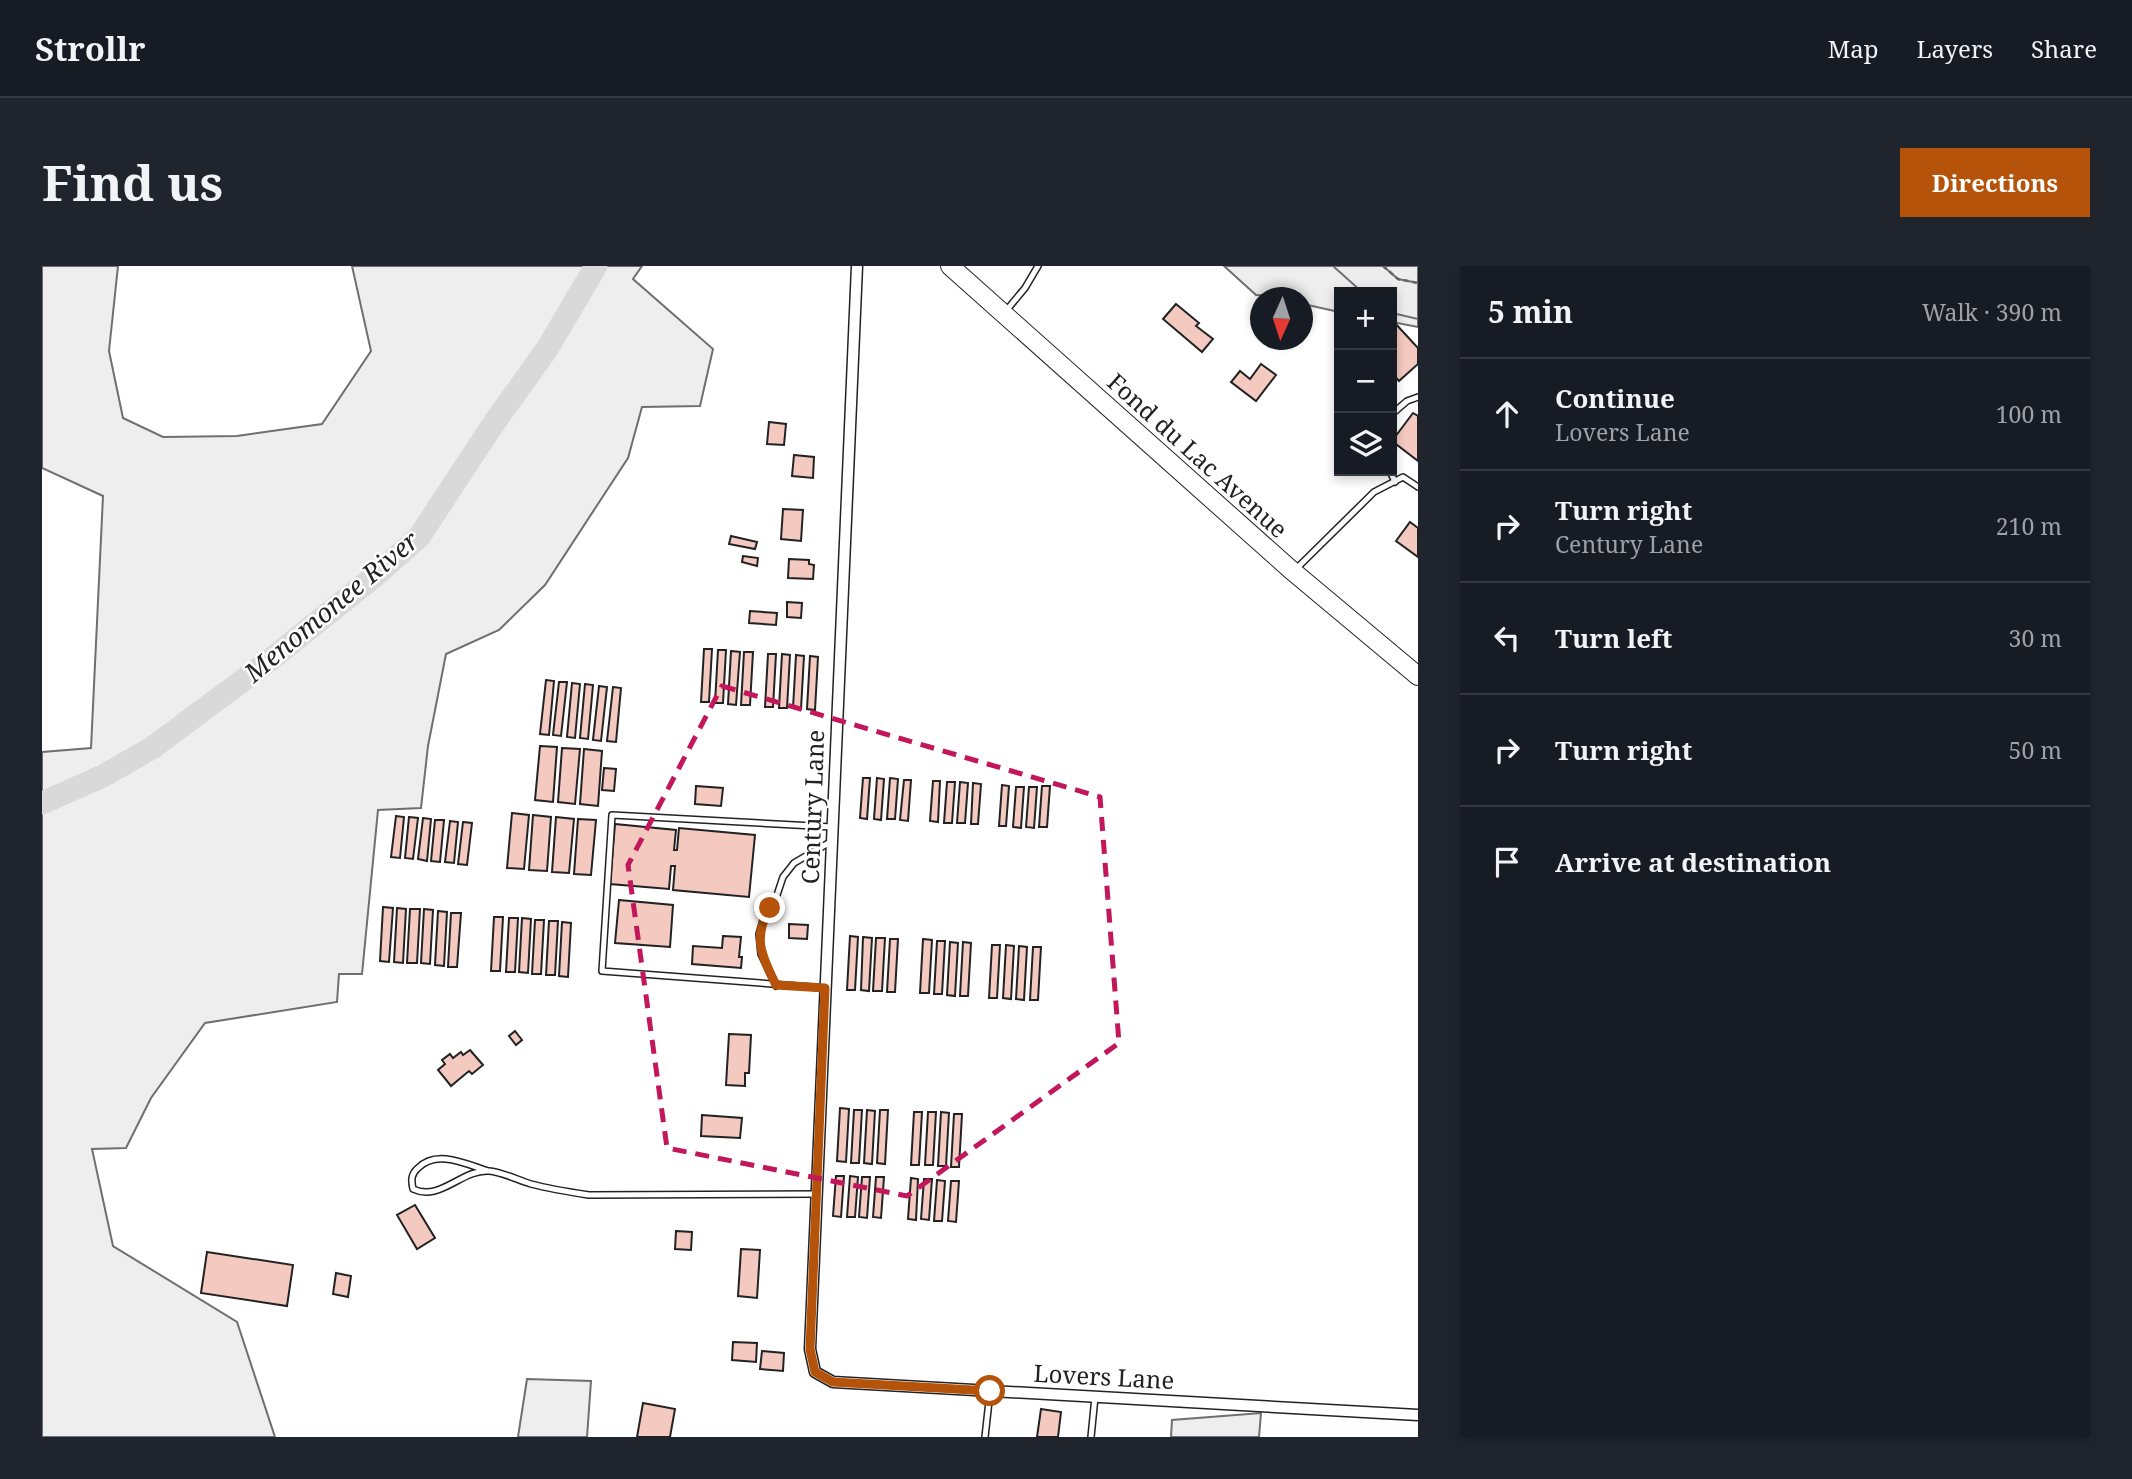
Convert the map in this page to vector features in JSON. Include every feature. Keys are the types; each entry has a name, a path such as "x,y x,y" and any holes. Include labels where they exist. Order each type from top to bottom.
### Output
{"main road":[{"name":"Fond du Lac Avenue","path":"950,266 1293,572 1418,676"}],"street":[{"name":"Century Lane","path":"810,1349 857,266"},
{"name":"Lovers Lane","path":"810,1349 815,1372 833,1382 1418,1415"}],"lane":[{"path":"1003,314 1025,288 1038,266"},
{"path":"1393,413 1407,401 1418,397"},
{"path":"1392,476 1395,482"},
{"path":"1293,572 1374,492 1403,477 1418,487"},
{"path":"825,988 602,971 612,815 832,827"},
{"path":"776,985 761,954 759,934 763,920 777,895 783,877 794,863 832,841"},
{"path":"488,1171 430,1193 413,1189 412,1175 416,1169 431,1159 449,1159 562,1192 589,1195 816,1194"},
{"path":"985,1437 990,1391"},
{"path":"1091,1437 1095,1397"}],"path":[{"path":"1383,266 1398,279 1418,283"},
{"path":"1390,266 1390,272"}],"highlighted area":[{"path":"722,686 1100,797 1119,1043 907,1196 667,1148 628,865"}],"shaded area":[{"path":"42,266 118,266 109,351 123,418 163,437 237,436 322,424 371,351 352,266 642,266 633,279 713,349 700,406 642,407 628,458 545,585 499,630 446,654 428,746 421,808 378,810 362,974 339,974 337,1002 205,1023 151,1098 126,1148 92,1149 113,1246 237,1322 275,1437 42,1437 42,752 91,748 103,496 42,468"},
{"path":"1224,266 1418,266 1418,327 1397,323 1397,287 1334,287 1334,311 1313,306 1313,287 1250,287 1250,290"},
{"path":"1333,266 1383,266 1398,279 1418,283 1418,319 1397,314 1397,287 1356,287"},
{"path":"527,1379 591,1381 587,1437 518,1437"},
{"path":"1261,1413 1259,1437 1171,1437 1172,1420"}],"building":[{"path":"1176,304 1199,323 1196,326 1213,339 1202,352 1163,319"},
{"path":"1397,325 1418,348 1418,364 1399,381"},
{"path":"1261,364 1276,375 1256,401 1231,382 1240,371 1250,379"},
{"path":"1413,413 1418,416 1418,461 1397,445 1397,434"},
{"path":"769,422 786,424 784,445 767,444"},
{"path":"794,455 814,457 813,478 792,476"},
{"path":"783,509 803,510 801,541 781,539"},
{"path":"1410,522 1418,528 1418,557 1396,541"},
{"path":"731,536 757,542 755,549 729,544"},
{"path":"743,556 758,558 757,566 742,562"},
{"path":"789,559 809,560 809,564 814,565 813,579 788,578"},
{"path":"787,602 802,603 801,618 787,617"},
{"path":"750,611 777,613 776,625 749,623"},
{"path":"704,649 712,649 709,702 701,702"},
{"path":"718,650 726,650 723,703 715,703"},
{"path":"731,651 740,652 736,705 728,704"},
{"path":"744,652 753,652 750,705 741,705"},
{"path":"768,654 776,654 773,707 765,707"},
{"path":"782,654 790,655 787,708 779,708"},
{"path":"796,655 804,656 801,709 793,708"},
{"path":"810,656 818,657 815,710 807,709"},
{"path":"546,680 554,681 549,735 540,734"},
{"path":"559,682 567,682 561,736 553,735"},
{"path":"572,683 580,684 575,738 567,737"},
{"path":"585,684 593,685 588,739 580,738"},
{"path":"599,686 607,687 601,741 593,740"},
{"path":"613,687 621,688 616,742 607,741"},
{"path":"540,746 557,747 553,802 535,800"},
{"path":"562,748 580,749 575,804 558,802"},
{"path":"584,749 602,751 598,806 580,804"},
{"path":"604,768 616,769 614,791 602,790"},
{"path":"863,778 870,778 867,819 860,818"},
{"path":"877,778 884,779 881,820 874,819"},
{"path":"890,778 898,779 895,819 887,819"},
{"path":"904,780 911,780 908,821 900,820"},
{"path":"933,781 940,781 938,822 930,821"},
{"path":"947,782 955,782 952,823 944,823"},
{"path":"960,782 968,783 965,823 957,823"},
{"path":"973,783 981,784 978,824 971,824"},
{"path":"1002,785 1009,786 1006,826 999,826"},
{"path":"696,786 723,788 721,806 695,804"},
{"path":"1042,786 1050,786 1047,827 1039,827"},
{"path":"1016,787 1024,787 1021,828 1013,827"},
{"path":"1029,787 1037,787 1034,828 1026,827"},
{"path":"512,813 529,815 524,869 507,868"},
{"path":"533,815 551,817 547,871 529,870"},
{"path":"396,816 404,817 400,858 391,857"},
{"path":"409,817 418,818 413,859 405,858"},
{"path":"556,817 574,819 569,873 552,872"},
{"path":"423,818 431,819 427,861 418,859"},
{"path":"578,819 596,820 591,875 574,874"},
{"path":"435,820 444,820 440,862 431,861"},
{"path":"450,821 458,822 454,863 445,862"},
{"path":"463,822 472,823 467,865 458,864"},
{"path":"615,824 676,830 674,850 677,850 679,828 755,835 749,897 673,890 675,866 671,866 669,889 610,884"},
{"path":"619,900 673,905 670,947 615,943"},
{"path":"383,907 393,908 389,962 380,961"},
{"path":"397,908 406,909 403,963 394,962"},
{"path":"410,909 420,909 417,963 407,963"},
{"path":"424,909 433,910 430,964 421,963"},
{"path":"438,911 447,912 444,966 435,965"},
{"path":"451,913 461,913 457,967 448,967"},
{"path":"494,917 503,917 500,971 491,971"},
{"path":"509,918 518,918 515,972 506,972"},
{"path":"522,918 531,919 528,973 519,972"},
{"path":"535,920 544,920 541,974 532,974"},
{"path":"549,921 558,921 555,975 546,975"},
{"path":"562,922 571,923 568,977 559,976"},
{"path":"789,924 808,925 807,939 789,938"},
{"path":"723,936 741,937 741,968 692,964 693,946 722,948"},
{"path":"850,936 858,937 855,990 847,990"},
{"path":"863,937 872,938 869,991 861,990"},
{"path":"876,938 885,938 882,991 873,991"},
{"path":"890,939 898,939 895,992 887,992"},
{"path":"923,939 932,940 929,993 920,993"},
{"path":"937,941 945,941 942,994 934,994"},
{"path":"950,942 958,943 955,996 947,995"},
{"path":"963,942 971,943 968,996 960,996"},
{"path":"992,945 1000,945 997,998 989,998"},
{"path":"1006,945 1014,946 1011,999 1003,998"},
{"path":"1019,946 1027,947 1024,1000 1016,999"},
{"path":"1033,947 1041,947 1038,1000 1030,1000"},
{"path":"515,1031 522,1040 516,1045 509,1036"},
{"path":"729,1034 751,1035 749,1073 745,1073 745,1086 726,1085"},
{"path":"470,1050 483,1065 472,1074 469,1071 451,1086 438,1070 445,1064 442,1060 450,1054 453,1058"},
{"path":"840,1108 849,1109 846,1162 837,1161"},
{"path":"854,1110 862,1110 859,1163 851,1163"},
{"path":"867,1110 875,1111 872,1164 864,1163"},
{"path":"880,1110 888,1110 885,1164 877,1163"},
{"path":"914,1112 922,1112 919,1165 911,1165"},
{"path":"928,1112 936,1112 933,1165 925,1165"},
{"path":"941,1112 949,1113 946,1166 938,1166"},
{"path":"954,1114 962,1114 959,1167 951,1167"},
{"path":"702,1115 742,1118 740,1138 701,1136"},
{"path":"836,1176 844,1176 841,1217 833,1216"},
{"path":"850,1176 858,1177 855,1217 847,1217"},
{"path":"862,1177 870,1177 867,1218 859,1217"},
{"path":"876,1177 884,1177 881,1218 873,1217"},
{"path":"911,1178 918,1179 916,1220 908,1219"},
{"path":"924,1179 932,1179 929,1220 921,1219"},
{"path":"937,1180 945,1181 942,1221 934,1221"},
{"path":"951,1181 959,1181 956,1222 948,1221"},
{"path":"415,1205 435,1238 417,1249 397,1215"},
{"path":"676,1231 692,1232 691,1250 675,1249"},
{"path":"741,1249 760,1250 757,1298 738,1296"},
{"path":"207,1252 293,1265 287,1306 201,1293"},
{"path":"336,1273 351,1276 348,1297 333,1294"},
{"path":"733,1342 757,1343 756,1362 732,1360"},
{"path":"762,1351 784,1353 783,1371 760,1369"},
{"path":"643,1403 675,1409 670,1437 637,1437"},
{"path":"1041,1409 1061,1412 1058,1437 1037,1437"}],"waterway":[{"name":"Menomonee River","path":"42,803 103,776 152,748 265,664 419,537 494,423 547,349 596,266"}],"route":[{"path":"770,908 759,934 761,954 776,985 825,988 810,1349 815,1372 833,1382 990,1391"}]}
